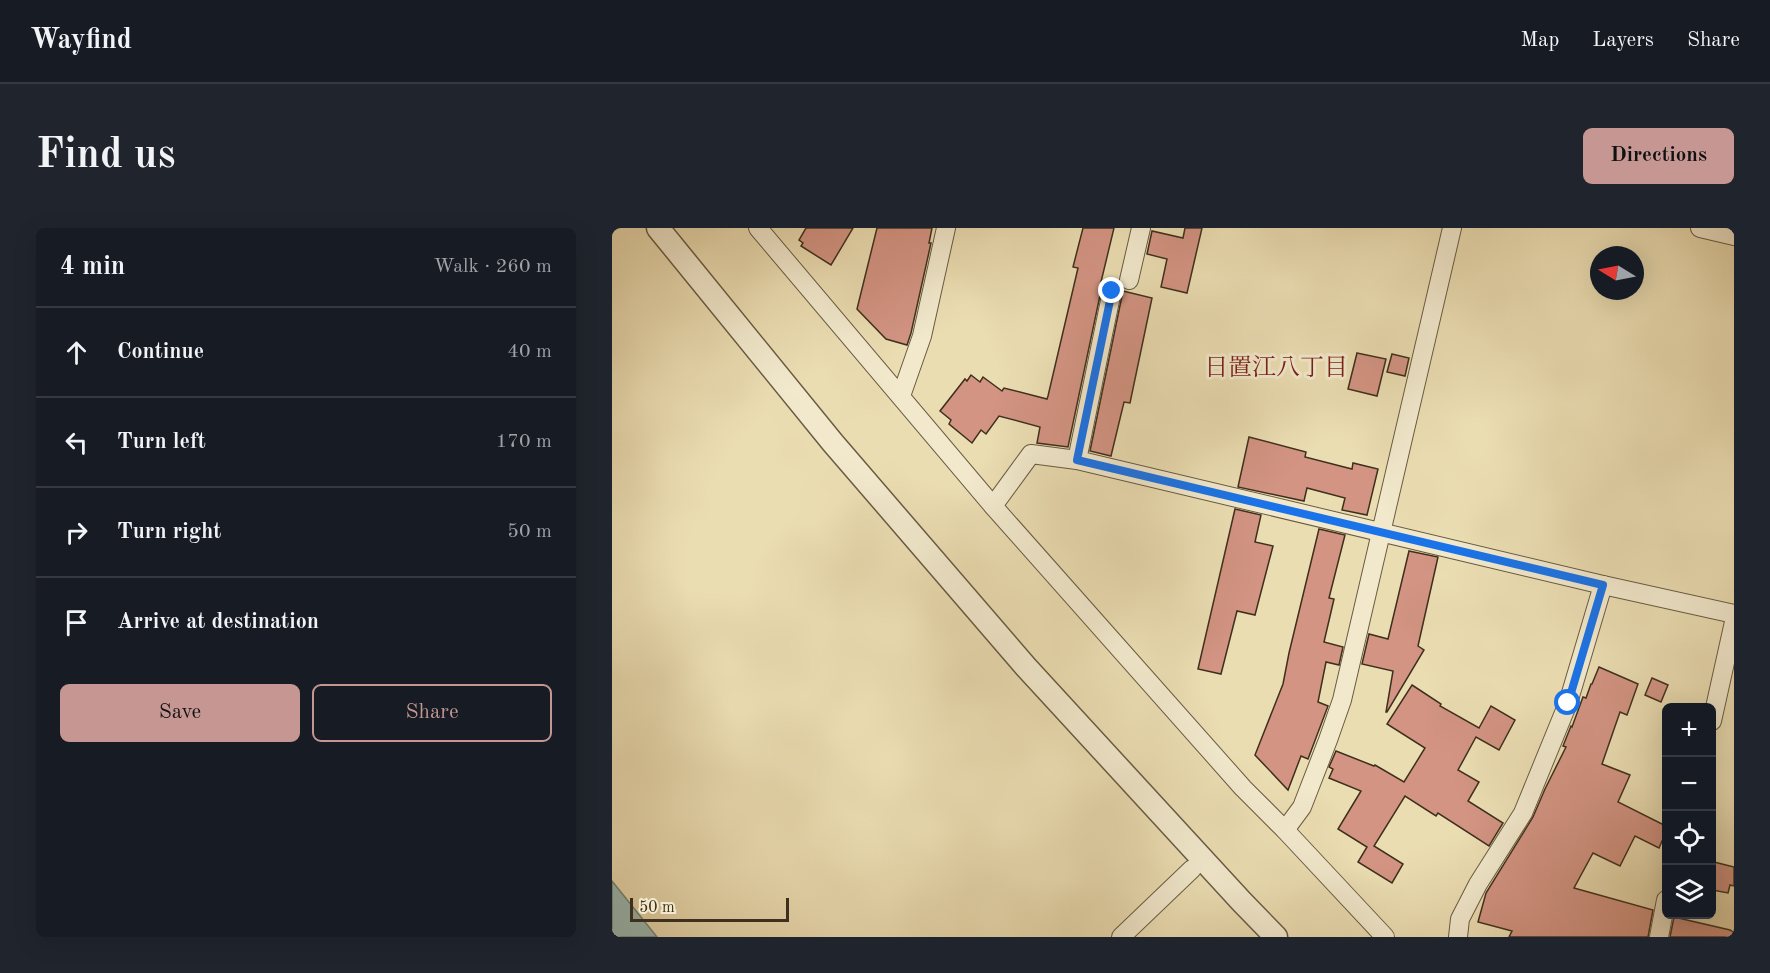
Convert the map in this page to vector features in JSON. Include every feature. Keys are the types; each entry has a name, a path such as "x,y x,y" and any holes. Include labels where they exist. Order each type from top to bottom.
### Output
{"street":[{"path":"658,228 833,443 1026,667 1276,937"},
{"path":"758,228 993,506 1243,788 1384,937"},
{"path":"901,396 922,336 946,228"},
{"path":"1129,280 1141,228"},
{"path":"1285,830 1302,807 1342,700 1452,228"},
{"path":"1700,228 1734,236"},
{"path":"1077,460 1112,291"},
{"path":"993,506 1031,454 1077,460 1734,614"},
{"path":"1458,937 1460,919 1478,884 1523,813 1568,703 1603,585"},
{"path":"1716,703 1734,622"},
{"path":"1121,937 1192,869"},
{"path":"1659,937 1662,919"}],"water":[{"path":"612,881 657,937 612,937"}],"building":[{"path":"806,228 853,228 831,265 801,246 803,243 799,240"},
{"path":"877,228 932,228 929,243 931,243 907,345 886,339 857,309"},
{"path":"1083,228 1114,228 1068,447 1037,443 1040,427 999,416 986,434 981,430 972,443 949,424 951,420 940,411 965,379 967,381 971,375 980,382 983,377 1002,391 1004,388 1047,399 1078,268 1073,267"},
{"path":"1185,228 1202,228 1187,293 1161,287 1167,259 1147,254 1152,231 1183,238"},
{"path":"1123,291 1152,298 1130,403 1124,402 1111,456 1090,451"},
{"path":"1357,353 1386,359 1377,396 1348,389"},
{"path":"1392,354 1409,358 1405,376 1387,372"},
{"path":"1249,437 1306,452 1305,457 1352,469 1353,463 1378,469 1367,515 1342,510 1345,498 1307,488 1304,501 1238,487"},
{"path":"1235,509 1261,515 1255,542 1273,546 1255,615 1237,611 1221,674 1198,669"},
{"path":"1319,529 1345,535 1329,598 1334,599 1324,642 1343,647 1339,665 1326,662 1318,702 1328,706 1308,759 1301,756 1288,790 1255,755 1283,684"},
{"path":"1409,551 1438,557 1418,646 1424,650 1386,712 1393,671 1362,664 1369,634 1388,639"},
{"path":"1599,667 1638,684 1627,715 1620,712 1602,764 1630,775 1618,802 1662,824 1662,841 1659,848 1635,836 1620,866 1593,853 1574,888 1653,910 1648,937 1509,937 1512,931 1478,922 1486,893 1533,817 1566,747 1563,746 1583,697 1586,698"},
{"path":"1652,678 1668,685 1661,702 1645,695"},
{"path":"1412,685 1441,704 1440,706 1479,728 1491,706 1515,720 1499,750 1476,737 1458,770 1479,782 1468,801 1503,823 1489,846 1438,813 1436,816 1405,796 1374,846 1403,864 1392,883 1358,862 1367,847 1338,829 1361,791 1329,778 1333,769 1329,767 1336,751 1375,765 1404,782 1425,748 1387,724"},
{"path":"1716,862 1734,867 1734,886 1730,885 1728,893 1716,891"},
{"path":"1674,919 1683,919 1733,932 1732,937 1670,937"}],"district":[{"name":"日置江八丁目","path":"1276,369"}],"route":[{"path":"1112,291 1077,460 1603,585 1568,703"}]}
